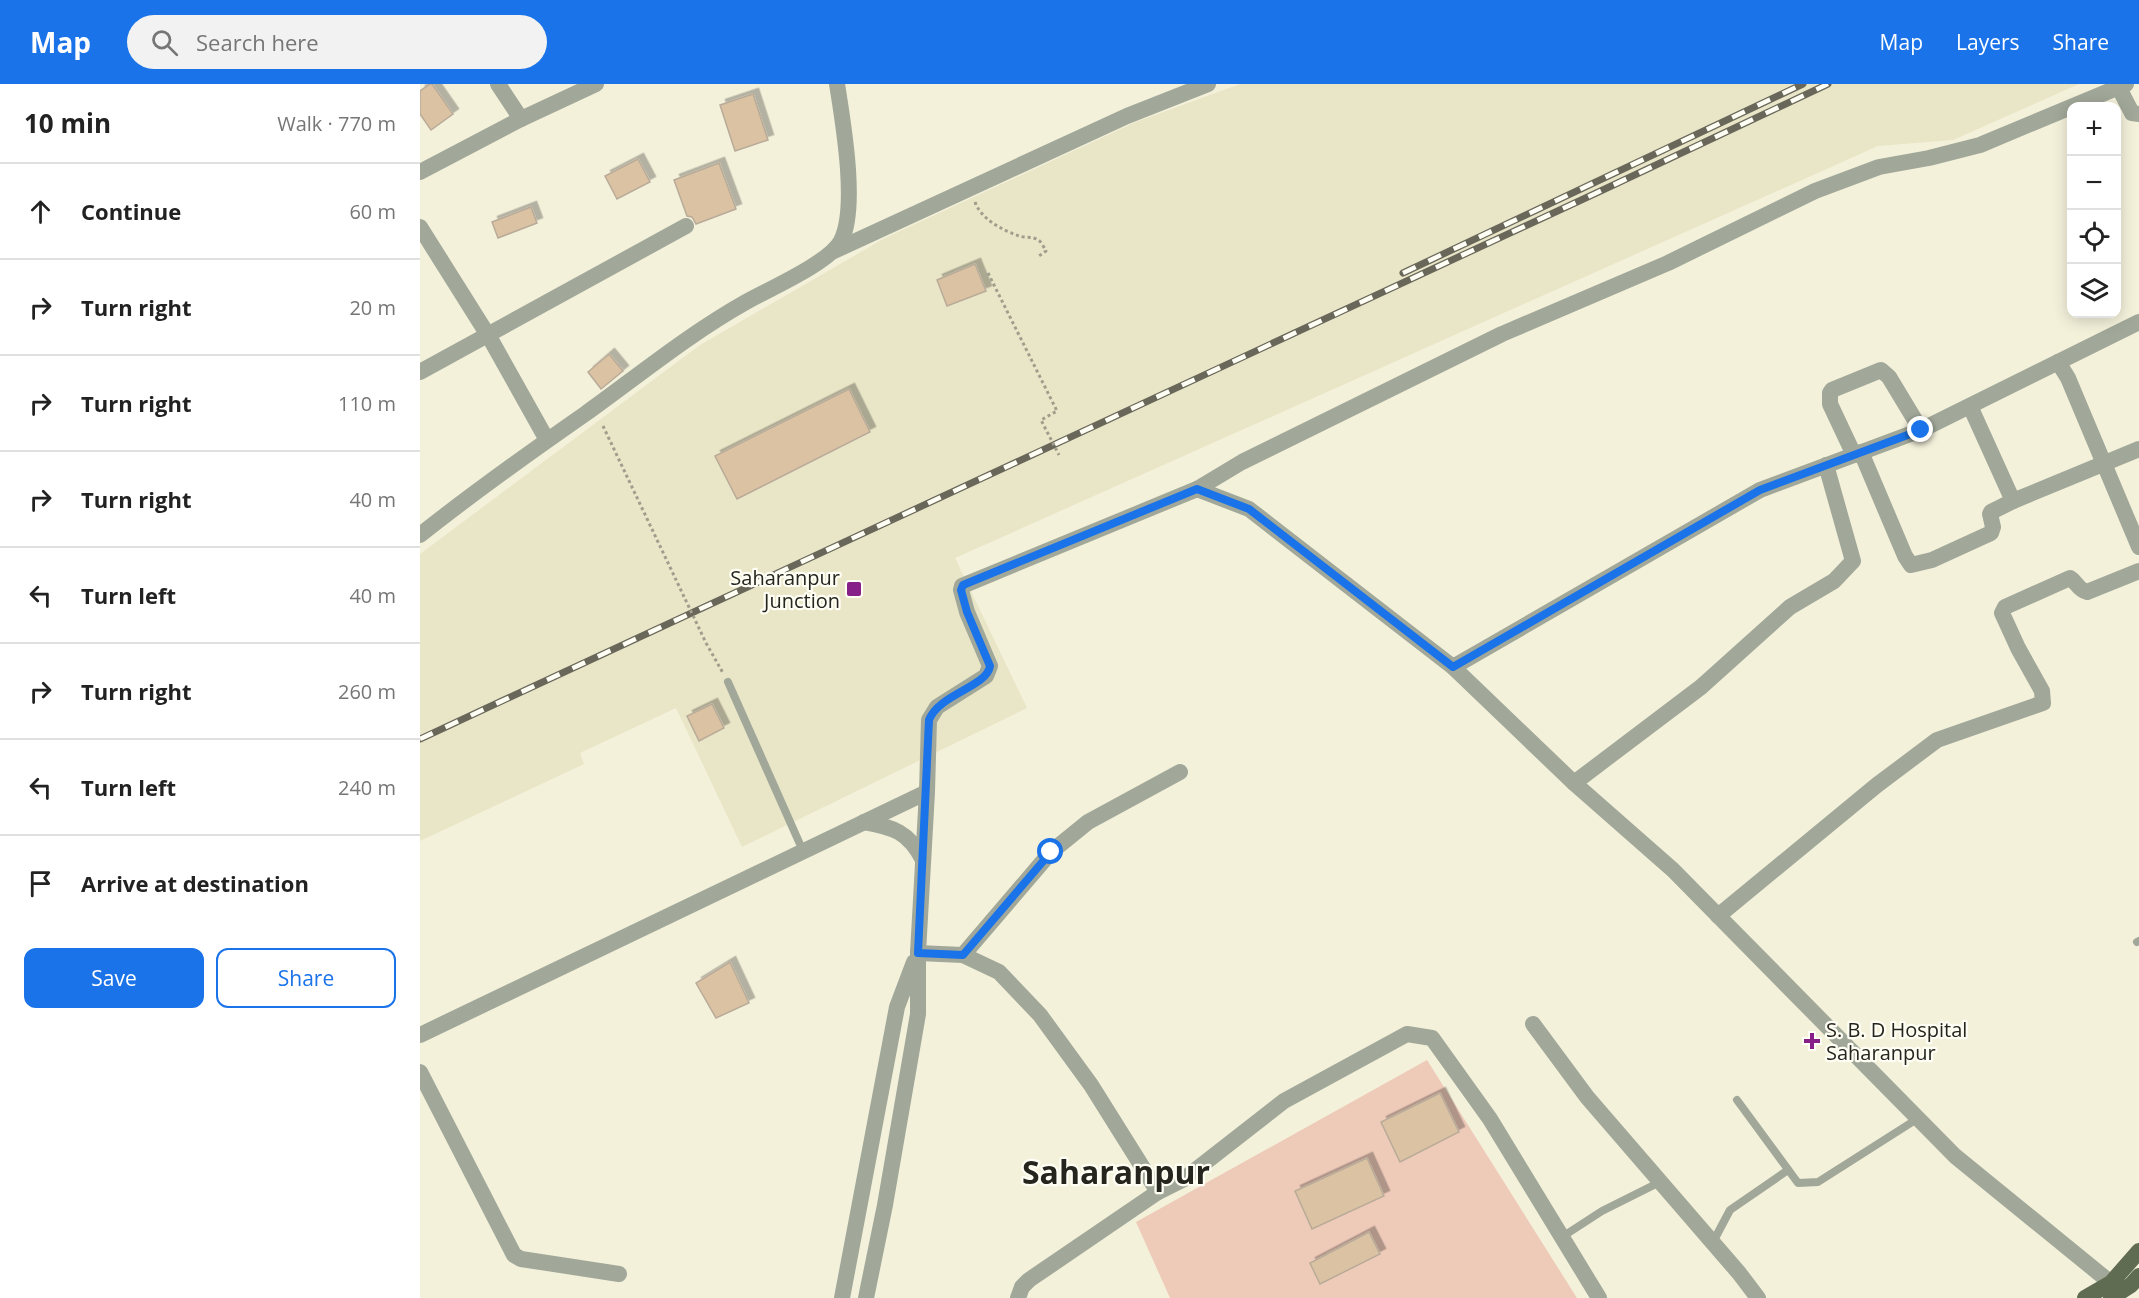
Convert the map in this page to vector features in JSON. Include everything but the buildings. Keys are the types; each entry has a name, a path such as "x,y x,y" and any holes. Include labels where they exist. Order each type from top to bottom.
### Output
{"main road":[{"path":"2111,1290 2139,1251"},
{"path":"2085,1298 2136,1283"}],"street":[{"path":"498,84 521,119"},
{"path":"420,172 521,119 596,84"},
{"path":"834,251 845,231 848,214 846,143 837,84"},
{"path":"420,535 463,500 665,355 743,304 834,251 1127,116 1208,84"},
{"path":"866,1298 885,1205 918,1014 918,953 929,720 937,707 986,676 990,666 967,612 962,586 1197,489 1242,462 1502,334 1668,263 1815,191 1879,167 1929,158 1980,145 2122,85 2137,118"},
{"path":"420,372 686,226"},
{"path":"420,227 488,336 547,440"},
{"path":"1453,667 1760,490 1921,430 2139,322"},
{"path":"2058,362 2068,378 2139,547"},
{"path":"1921,430 1889,376 1881,370 1832,390 1830,393 1830,404 1858,454 1911,565 1932,560 1991,533 1993,526 1991,512 2103,462 2139,449"},
{"path":"1970,406 2013,501"},
{"path":"1574,783 1701,687 1790,607 1834,581 1853,561 1826,465"},
{"path":"1197,489 1249,509 1453,667 1574,783 1673,870 1955,1156 2111,1290"},
{"path":"1718,916 1877,785 1937,740 2043,703 2042,691 2002,613 2005,607 2070,578 2080,590 2087,592 2139,571"},
{"path":"963,955 1051,852 1088,822 1180,772"},
{"path":"420,1035 927,792"},
{"path":"864,822 884,825 900,832 915,844 923,861"},
{"path":"918,953 963,955 999,972 1040,1015 1091,1085 1158,1192"},
{"path":"842,1298 897,1007 918,953"},
{"path":"1533,1024 1587,1097 1713,1242 1758,1298"},
{"path":"1018,1298 1022,1287 1029,1280 1158,1192 1184,1179 1284,1101 1407,1034 1432,1038 1490,1119 1599,1298"},
{"path":"420,1072 514,1255 521,1259 619,1274"}],"lane":[{"path":"728,682 803,851"},
{"path":"1737,1100 1798,1183 1818,1182 1917,1119"},
{"path":"1713,1242 1730,1210 1788,1170"},
{"path":"1562,1237 1602,1211 1660,1182"}],"path":[{"path":"969,189 979,212 1000,227 1021,237 1036,238 1041,242 1046,252 1040,256"},
{"path":"988,273 1057,411 1041,420 1059,455"},
{"path":"603,426 706,643 728,682"}],"shaded area":[{"path":"1240,84 2079,84 1953,140 1878,146 955,558 1027,708 742,847 676,708 580,753 584,764 420,841 420,554 700,345 885,238 1136,122"},
{"path":"1427,1060 1577,1298 1170,1298 1136,1222"}],"railway":[{"path":"1403,273 1803,84"},
{"path":"420,739 1828,84"}],"place":[{"name":"Saharanpur Junction","path":"854,589"},
{"name":"S. B. D Hospital Saharanpur","path":"1812,1041"}],"district":[{"name":"Saharanpur","path":"1116,1173"}],"route":[{"path":"1051,852 963,955 918,953 929,720 937,707 986,676 990,666 967,612 961,590 963,585 1197,489 1249,509 1453,667 1760,490 1921,430"}]}
